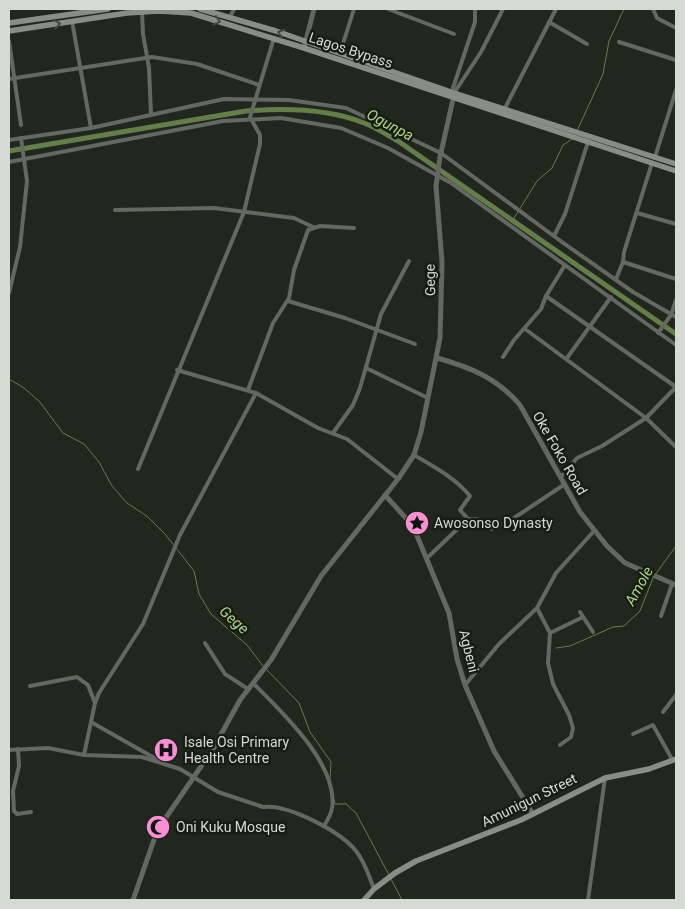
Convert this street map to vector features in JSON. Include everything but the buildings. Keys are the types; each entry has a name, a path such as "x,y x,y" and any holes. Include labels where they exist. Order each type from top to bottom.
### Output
{"main road":[{"path":"9,23 73,11 108,9"},
{"name":"Lagos Bypass","path":"200,9 230,17 305,44 653,160 676,171"},
{"name":"Lagos Bypass","path":"9,31 142,12 191,13 274,38 340,53 588,142 653,160 676,164"},
{"name":"Amunigun Street","path":"364,900 374,889 395,873 416,861 480,837 533,814 605,778 649,769 674,760"}],"street":[{"path":"230,17 234,9"},
{"path":"305,44 314,9"},
{"path":"340,53 354,9"},
{"path":"388,9 454,34"},
{"path":"454,94 452,88 475,22 475,9"},
{"path":"454,94 481,52 503,9"},
{"path":"504,110 556,9"},
{"path":"653,9 657,18 676,28"},
{"path":"142,12 151,114"},
{"path":"72,22 90,128"},
{"path":"549,22 587,44"},
{"path":"138,469 244,212 260,144 260,136 250,118 274,38"},
{"path":"9,41 21,124"},
{"path":"619,42 676,60"},
{"path":"9,79 146,58 161,58 197,64 259,85"},
{"path":"616,279 624,262 624,252 676,90"},
{"name":"Gege","path":"134,900 156,834 195,777 248,689 271,660 321,576 386,495 414,455 422,432 437,358 442,304 437,173 454,94"},
{"path":"9,140 90,128 224,99 297,100 346,108 440,155 616,279 670,316 676,317"},
{"path":"669,111 676,114"},
{"path":"9,162 209,122 250,118 298,120 341,128 388,148 437,173 676,345"},
{"path":"9,293 20,246 28,181 22,138"},
{"path":"554,236 565,214 588,142"},
{"path":"115,210 214,208 294,218 314,227 354,228"},
{"path":"637,212 676,224"},
{"path":"248,390 274,322 288,301 294,270 305,235 314,227"},
{"path":"333,433 353,405 386,302 409,261"},
{"path":"624,262 676,279"},
{"path":"503,356 514,340 541,310 546,296 565,265"},
{"path":"546,296 676,387 646,418 602,446 577,458 561,477"},
{"path":"567,358 611,297"},
{"path":"659,331 670,316 676,300"},
{"path":"288,301 345,318 415,344"},
{"path":"525,329 567,358 646,418 676,447"},
{"name":"Oke Foko Road","path":"437,358 483,374 511,395 520,405 594,531 616,556 654,577 674,584"},
{"path":"366,368 428,398"},
{"path":"178,370 256,393 318,428 333,433 364,450 398,479"},
{"path":"84,755 95,704 143,624 158,593 174,546 256,393"},
{"path":"414,455 437,469 470,496 460,510 468,519"},
{"path":"427,558 468,519 478,519 491,529 495,529 565,484"},
{"name":"Agbeni","path":"386,495 413,526 449,612 451,632 466,685 494,751 533,814"},
{"path":"466,685 499,644 537,608 556,572 594,531"},
{"path":"661,616 674,584"},
{"path":"537,608 550,633 548,663 553,684 569,715 573,728 571,738 560,745"},
{"path":"580,612 593,632"},
{"path":"550,633 583,618"},
{"path":"205,643 225,674 248,689"},
{"path":"30,686 77,677 88,685 95,704"},
{"path":"253,683 297,730 324,770 332,803 332,810 324,826"},
{"path":"663,712 676,695"},
{"path":"90,722 140,747 163,763"},
{"path":"633,734 653,725 674,760"},
{"path":"9,750 48,748 84,755 142,757 163,763 195,777 218,792 263,807 269,806 298,814 324,826 341,837 356,851 374,889"},
{"path":"18,749 19,766 13,791 14,811 17,814 31,812"},
{"path":"588,900 605,778"}],"waterway":[{"path":"577,131 603,74 609,41 624,9"},
{"name":"Ogunpa","path":"9,151 246,111 305,110 350,118 364,123 398,141 676,334"},
{"path":"513,220 537,181 552,168 563,145 572,139"},
{"name":"Gege","path":"9,379 24,388 39,401 63,433 84,444 99,462 112,486 127,503 148,517 165,534 194,571 199,594 211,614 247,645 263,666"},
{"name":"Amole","path":"655,575 676,546"},
{"name":"Amole","path":"556,648 570,646 613,627 624,626 640,611 653,578"},
{"name":"Gege","path":"266,669 299,703 310,732 331,762 330,780"},
{"name":"Gege","path":"334,799 335,804 346,804 356,813 389,875"},
{"name":"Gege","path":"391,879 402,900"}],"place":[{"name":"Awosonso Dynasty","path":"417,523"},
{"name":"Isale Osi Primary Health Centre","path":"166,750"},
{"name":"Oni Kuku Mosque","path":"158,827"}]}
